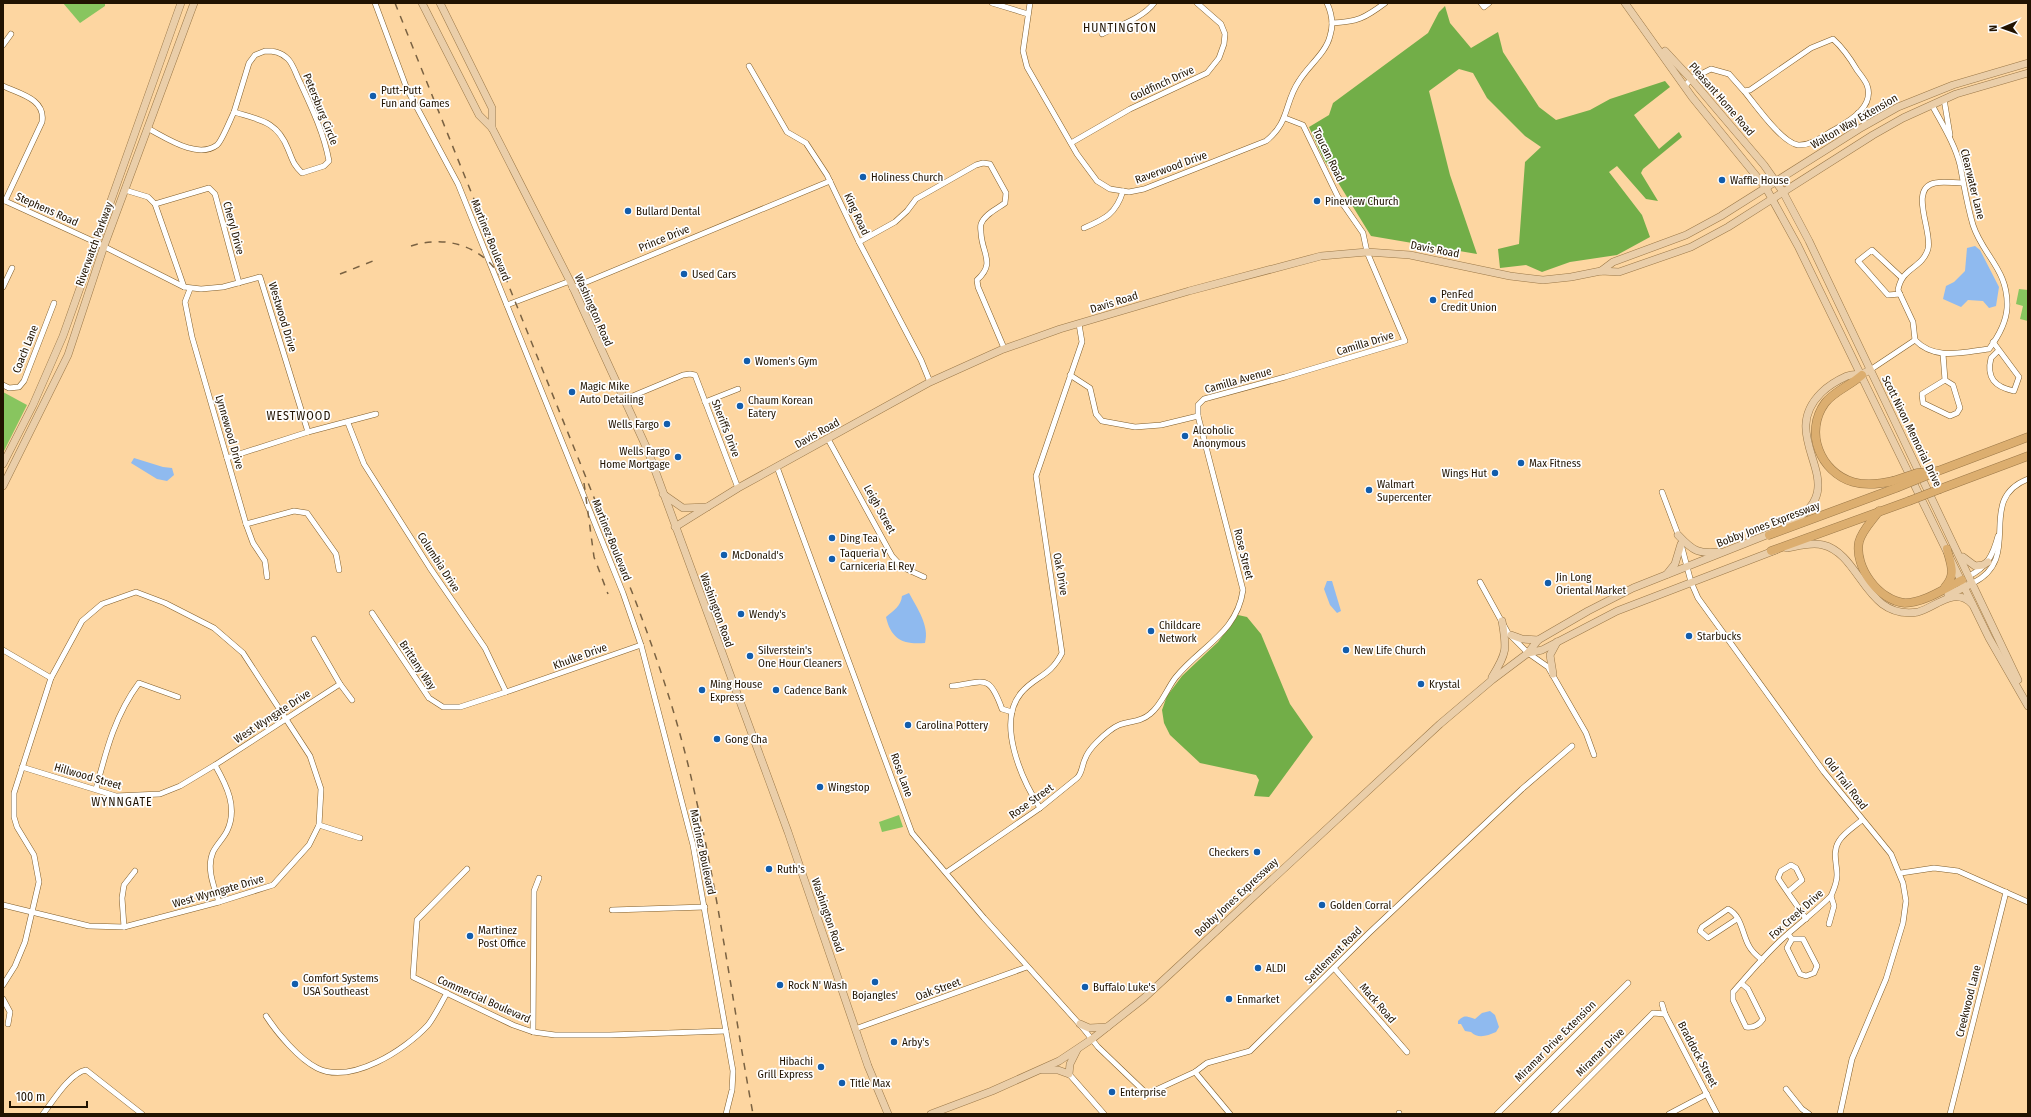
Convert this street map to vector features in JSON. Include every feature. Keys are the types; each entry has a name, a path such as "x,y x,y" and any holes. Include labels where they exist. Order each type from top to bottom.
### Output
{"highway":[{"path":"1862,375 1850,385 1832,396 1825,403 1817,420 1817,445 1825,462 1831,470 1846,480 1864,484 1895,484 1917,474 1938,471 2028,437"},
{"name":"Bobby Jones Expressway","path":"1771,551 2028,456"},
{"name":"Bobby Jones Expressway","path":"1769,535 1895,484"},
{"path":"1879,511 1864,530 1859,548 1861,564 1874,585 1886,597 1905,603 1918,601 1941,590 1963,583"},
{"path":"1941,590 1949,582 1952,575 1952,568 1947,549"}],"main road":[{"name":"Riverwatch Parkway","path":"3,464 33,405 63,336 95,242 181,3"},
{"name":"Riverwatch Parkway","path":"3,486 68,355 104,246 194,3"},
{"name":"Washington Road","path":"422,3 479,115 492,128 571,284 623,400 648,451 788,832 855,1030 886,1111"},
{"name":"Washington Road","path":"440,3 492,108 492,128"},
{"name":"Pleasant Home Road","path":"1625,3 1685,86 1766,188"},
{"name":"Pleasant Home Road","path":"1648,33 1691,79 1764,165 1776,182"},
{"name":"Walton Way Extension","path":"1766,188 1866,125 1898,107 1934,91 2028,63"},
{"path":"2010,68 2011,78"},
{"name":"Walton Way Extension","path":"1772,200 1873,135 1932,104 2028,73"},
{"name":"Scott Nixon Memorial Drive","path":"1776,182 1783,192 1812,247 1954,542 2019,681 2022,693"},
{"name":"Scott Nixon Memorial Drive","path":"1766,188 1798,246 1998,654 2022,693 2028,706"},
{"name":"Davis Road","path":"1601,271 1613,262 1686,235 1721,216 1766,188"},
{"name":"Davis Road","path":"675,527 738,488 930,382 1004,348 1189,290 1321,256 1367,252 1410,255 1510,276 1542,280 1601,271 1619,272 1691,247 1728,228 1772,200"},
{"path":"1769,535 1803,516 1812,508 1817,499 1818,478 1809,450 1806,431 1808,414 1815,401 1834,383 1848,376 1862,375 1870,370"},
{"path":"663,494 683,508 708,507"},
{"path":"1678,535 1689,546 1700,552 1727,551"},
{"name":"Bobby Jones Expressway","path":"931,1114 972,1100 1042,1070 1092,1039 1144,998 1440,724 1490,682 1528,653 1538,640 1633,588 1769,535"},
{"path":"1954,542 1964,560 1971,564 1980,566 1988,562"},
{"path":"1771,551 1810,543 1823,545 1834,550 1844,559 1873,596 1895,611 1911,613 1918,612 1956,596 1967,599 1975,607"},
{"path":"1667,574 1675,564 1681,544"},
{"name":"Bobby Jones Expressway","path":"1528,653 1542,650 1617,611 1771,551"},
{"path":"1895,611 1908,611 1923,607 1971,579"},
{"path":"1490,682 1504,658 1506,651 1502,621"},
{"path":"1510,635 1522,639 1538,640"},
{"path":"1553,674 1550,655 1559,640"},
{"path":"1080,1024 1089,1028 1107,1027"},
{"path":"1042,1070 1058,1070 1069,1074 1070,1064 1078,1048"},
{"path":"886,1111 892,1114"}],"street":[{"name":"Martinez Boulevard","path":"375,3 407,89 452,172 623,593 641,645 693,844 705,907 731,1061 733,1083 726,1114"},
{"path":"992,3 1028,14"},
{"name":"Raverwood Drive","path":"1030,3 1023,51 1027,67 1071,143 1097,181 1110,189 1129,192 1156,185 1266,141 1276,133 1285,118 1298,81 1327,44 1330,37 1332,16 1328,3"},
{"path":"1102,34 1131,20 1151,8 1154,3"},
{"name":"Goldfinch Drive","path":"1071,143 1130,109 1207,73 1219,58 1224,44 1225,34 1221,24 1196,3"},
{"path":"1332,23 1353,22 1367,17 1386,3"},
{"path":"1481,3 1484,7 1489,3"},
{"path":"3,45 11,34"},
{"path":"1685,86 1691,79 1711,69 1729,74 1773,126 1789,141 1797,145 1809,144 1846,122 1862,110 1868,98 1867,84 1845,50 1833,39 1811,48 1750,90 1744,91"},
{"name":"Petersburg Circle","path":"147,128 188,148 206,151 218,145 234,112 249,64 255,55 266,50 276,51 288,59 293,68 327,148 329,161 324,166 302,173 293,164 282,135 274,126 234,112"},
{"name":"King Road","path":"749,66 787,132 806,143 830,181 859,242 921,360 930,382"},
{"path":"3,86 36,101 41,107 43,114 42,122 4,201"},
{"path":"1944,99 1950,140"},
{"name":"Clearwater Lane","path":"1932,104 1960,164 1962,183 1974,227 2001,272 2005,285 2007,308 2004,323 1993,342"},
{"path":"1858,113 1866,125"},
{"name":"Toucan Road","path":"1285,118 1303,125 1338,197 1363,233 1367,252"},
{"path":"859,242 896,222 916,199 976,165 983,163 990,164 1006,193 1005,203 988,215 980,225 981,241 988,263 986,272 977,280 978,287 1004,348"},
{"name":"Prince Drive","path":"507,305 571,284 830,181"},
{"path":"1962,183 1933,183 1925,188 1922,197 1928,248 1923,260 1902,278 1898,290 1913,322 1915,340 1922,347 1943,354 1988,349 1993,342 1999,350 2018,377 2014,392 1994,383 1989,374 1990,358 1999,350"},
{"name":"Cheryl Drive","path":"155,204 209,188 215,194 239,283"},
{"path":"125,190 148,197 155,204 184,287"},
{"path":"1084,228 1105,219 1113,212 1121,199 1123,191"},
{"name":"Stephens Road","path":"4,201 104,246"},
{"name":"Westwood Drive","path":"104,246 190,289 208,289 260,277 308,432"},
{"path":"1900,294 1888,295 1858,261 1872,250 1902,278"},
{"name":"Camilla Drive","path":"1285,377 1405,342 1367,252"},
{"path":"3,287 12,268"},
{"name":"Lynnewood Drive","path":"190,289 185,302 192,337 246,524 253,543 265,561 267,577"},
{"name":"Coach Lane","path":"3,385 9,388 19,386 24,381 54,303"},
{"name":"Oak Drive","path":"1040,808 1028,789 1016,756 1010,723 1012,707 1021,692 1056,666 1062,653 1036,476 1082,342 1079,324"},
{"path":"1870,370 1915,340"},
{"path":"1943,354 1945,380"},
{"name":"Sheriffs Drive","path":"623,400 677,377 690,374 695,375 738,488"},
{"path":"1070,375 1090,388 1096,414 1102,421 1135,427 1161,425 1198,416"},
{"name":"Camilla Avenue","path":"1198,416 1198,405 1204,399 1285,377"},
{"path":"1945,380 1953,385 1960,408 1956,413 1950,416 1923,403 1921,398 1922,394 1945,380"},
{"path":"705,402 738,389"},
{"path":"227,458 308,432 348,423 376,414"},
{"name":"Rose Street","path":"947,872 1040,808 1080,775 1086,757 1097,742 1106,734 1118,726 1143,719 1152,713 1159,705 1175,678 1187,664 1218,638 1236,616 1243,590 1198,416"},
{"name":"Columbia Drive","path":"348,423 364,464 430,568 485,648 506,692"},
{"name":"Leigh Street","path":"828,439 892,556 902,567 924,577"},
{"name":"Rose Lane","path":"777,467 912,834 921,846 947,872 984,918 1092,1039"},
{"path":"1971,579 1988,572 1996,560 1999,549 2000,512 2005,499 2016,485 2028,479"},
{"name":"Old Trail Road","path":"1662,492 1681,544 1691,582 1698,598 1824,772 1891,854 1901,873 1906,901 1903,923 1893,959 1852,1059 1840,1114"},
{"path":"246,524 294,511 307,513 336,554 339,570"},
{"path":"1971,579 1988,562 1994,551 1999,531"},
{"path":"1480,582 1510,635 1528,653 1545,663 1553,674 1586,733 1594,755"},
{"name":"West Wynngate Drive","path":"3,905 31,912 89,926 124,927 219,902 273,885 309,845 319,824 320,789 310,756 243,653 214,628 165,603 136,592 102,604 82,620 51,678 14,793 14,817 17,827 34,855 39,882 31,912 25,942 15,966 3,985"},
{"name":"Brittany Way","path":"372,614 428,698 443,707 460,707 506,692"},
{"path":"314,638 340,684 352,700"},
{"name":"Khulke Drive","path":"506,692 641,645"},
{"path":"3,650 51,678"},
{"path":"952,686 977,682 988,682 993,686 1002,709 1012,712"},
{"path":"96,789 113,727 126,700 139,683 178,697"},
{"name":"West Wyngate Drive","path":"215,765 285,718 340,684"},
{"name":"Settlement Road","path":"1092,1039 1098,1048 1146,1094 1195,1072 1207,1063 1250,1051 1334,968 1517,793 1572,746"},
{"path":"215,765 225,784 231,802 232,812 226,833 213,852 211,864 212,880 219,902"},
{"name":"Hillwood Street","path":"22,767 116,796 160,794 180,786 215,765"},
{"name":"Fox Creek Drive","path":"1741,983 1748,989 1763,1019 1760,1024 1751,1028 1746,1027 1732,995 1741,983 1762,960 1790,937 1806,919 1831,896 1835,887 1837,875 1835,854 1836,846 1839,840 1862,820"},
{"path":"319,824 360,838"},
{"path":"1788,892 1802,880 1796,868 1791,865 1778,874 1788,892 1806,919"},
{"path":"1901,873 1934,868 1958,871 2028,902"},
{"name":"Commercial Boulevard","path":"467,869 417,920 414,934 413,977 513,1025 533,1032 555,1035 614,1035 726,1031"},
{"path":"124,927 122,898 124,885 136,871"},
{"path":"533,1032 534,891 538,878"},
{"name":"Creekwood Lane","path":"1950,1114 2006,892"},
{"path":"1829,924 1834,906 1831,896"},
{"path":"612,910 705,907"},
{"path":"1737,919 1708,938 1700,930 1728,909 1733,912 1745,932 1751,950 1762,960"},
{"path":"1790,937 1803,939 1817,966 1814,973 1806,976 1800,974 1787,948 1790,937"},
{"name":"Oak Street","path":"855,1030 1027,966"},
{"name":"Mack Road","path":"1334,968 1406,1052"},
{"name":"Miramar Drive Extension","path":"1497,1114 1628,983"},
{"path":"266,1016 283,1038 301,1056 317,1068 334,1073 358,1069 387,1057 409,1042 429,1024 447,993"},
{"path":"3,999 10,1012 8,1024"},
{"name":"Braddock Street","path":"1662,1004 1665,1014 1717,1114"},
{"name":"Miramar Drive","path":"1553,1114 1653,1013 1665,1014"},
{"path":"43,1114 70,1079 79,1071 86,1070 142,1114"},
{"path":"1195,1072 1230,1114"},
{"path":"1069,1074 1104,1114"},
{"path":"1786,1089 1802,1109 1809,1114"},
{"path":"1669,1114 1707,1094"}],"green space":[{"path":"63,3 105,3 105,6 80,23"},
{"path":"1445,6 1450,23 1471,48 1498,32 1503,52 1539,107 1556,120 1590,110 1610,99 1665,81 1670,87 1634,115 1659,149 1679,132 1682,137 1643,169 1641,173 1658,201 1646,199 1617,166 1609,172 1642,215 1650,237 1617,255 1570,262 1542,272 1526,265 1500,268 1498,249 1519,244 1525,162 1541,147 1525,136 1487,98 1473,73 1459,69 1429,91 1450,175 1477,254 1371,236 1323,158 1309,127 1329,115 1333,103 1428,33 1439,12"},
{"path":"2019,289 2028,290 2028,321 2020,319 2023,306 2016,304"},
{"path":"3,392 27,405 3,453"},
{"path":"1238,615 1247,617 1261,634 1290,704 1313,737 1269,797 1254,796 1259,780 1256,775 1200,763 1170,735 1164,723 1162,710 1167,696 1182,676 1218,642"},
{"path":"899,815 903,827 882,832 879,822"}],"water":[{"path":"1975,246 1980,250 1999,287 1996,306 1989,308 1983,301 1968,300 1961,307 1943,299 1946,286 1954,282 1965,271 1967,248"},
{"path":"134,458 163,467 172,468 174,475 167,481 157,479 131,463"},
{"path":"1327,581 1332,581 1341,611 1337,613 1330,605 1324,589"},
{"path":"909,593 919,611 926,630 925,643 910,643 899,639 891,631 888,625 886,617 899,605 902,596"},
{"path":"1490,1011 1495,1015 1499,1027 1496,1032 1486,1036 1477,1036 1471,1032 1465,1031 1461,1024 1458,1024 1458,1021 1462,1017 1475,1019 1482,1013"}],"railway":[{"path":"395,3 632,592 667,690 682,740 703,830 753,1114"},
{"path":"411,246 436,242 449,242 461,245 483,257 492,265 500,276"},
{"path":"340,274 378,259"},
{"path":"584,483 594,557 608,594"}],"place":[{"name":"Putt-Putt Fun and Games","path":"373,96"},
{"name":"Holiness Church","path":"863,177"},
{"name":"Waffle House","path":"1722,180"},
{"name":"Pineview Church","path":"1317,201"},
{"name":"Bullard Dental","path":"628,211"},
{"name":"Used Cars","path":"684,274"},
{"name":"PenFed Credit Union","path":"1433,300"},
{"name":"Women's Gym","path":"747,361"},
{"name":"Magic Mike Auto Detailing","path":"572,392"},
{"name":"Chaum Korean Eatery","path":"740,406"},
{"name":"Wells Fargo","path":"667,424"},
{"name":"Alcoholic Anonymous","path":"1185,436"},
{"name":"Wells Fargo Home Mortgage","path":"678,457"},
{"name":"Max Fitness","path":"1521,463"},
{"name":"Wings Hut","path":"1495,473"},
{"name":"Walmart Supercenter","path":"1369,490"},
{"name":"Ding Tea","path":"832,538"},
{"name":"McDonald's","path":"724,555"},
{"name":"Taqueria Y Carniceria El Rey","path":"832,559"},
{"name":"Jin Long Oriental Market","path":"1548,583"},
{"name":"Wendy's","path":"741,614"},
{"name":"Childcare Network","path":"1151,631"},
{"name":"Starbucks","path":"1689,636"},
{"name":"New Life Church","path":"1346,650"},
{"name":"Silverstein's One Hour Cleaners","path":"750,656"},
{"name":"Krystal","path":"1421,684"},
{"name":"Ming House Express","path":"702,690"},
{"name":"Cadence Bank","path":"776,690"},
{"name":"Carolina Pottery","path":"908,725"},
{"name":"Gong Cha","path":"717,739"},
{"name":"Wingstop","path":"820,787"},
{"name":"Checkers","path":"1257,852"},
{"name":"Ruth's","path":"769,869"},
{"name":"Golden Corral","path":"1322,905"},
{"name":"Martinez Post Office","path":"470,936"},
{"name":"ALDI","path":"1258,968"},
{"name":"Bojangles'","path":"875,982"},
{"name":"Comfort Systems USA Southeast","path":"295,984"},
{"name":"Rock N' Wash","path":"780,985"},
{"name":"Buffalo Luke's","path":"1085,987"},
{"name":"Enmarket","path":"1229,999"},
{"name":"Arby's","path":"894,1042"},
{"name":"Hibachi Grill Express","path":"821,1067"},
{"name":"Title Max","path":"842,1083"},
{"name":"Enterprise","path":"1112,1092"}],"district":[{"name":"HUNTINGTON","path":"1120,28"},
{"name":"WESTWOOD","path":"299,416"},
{"name":"WYNNGATE","path":"122,802"}]}
